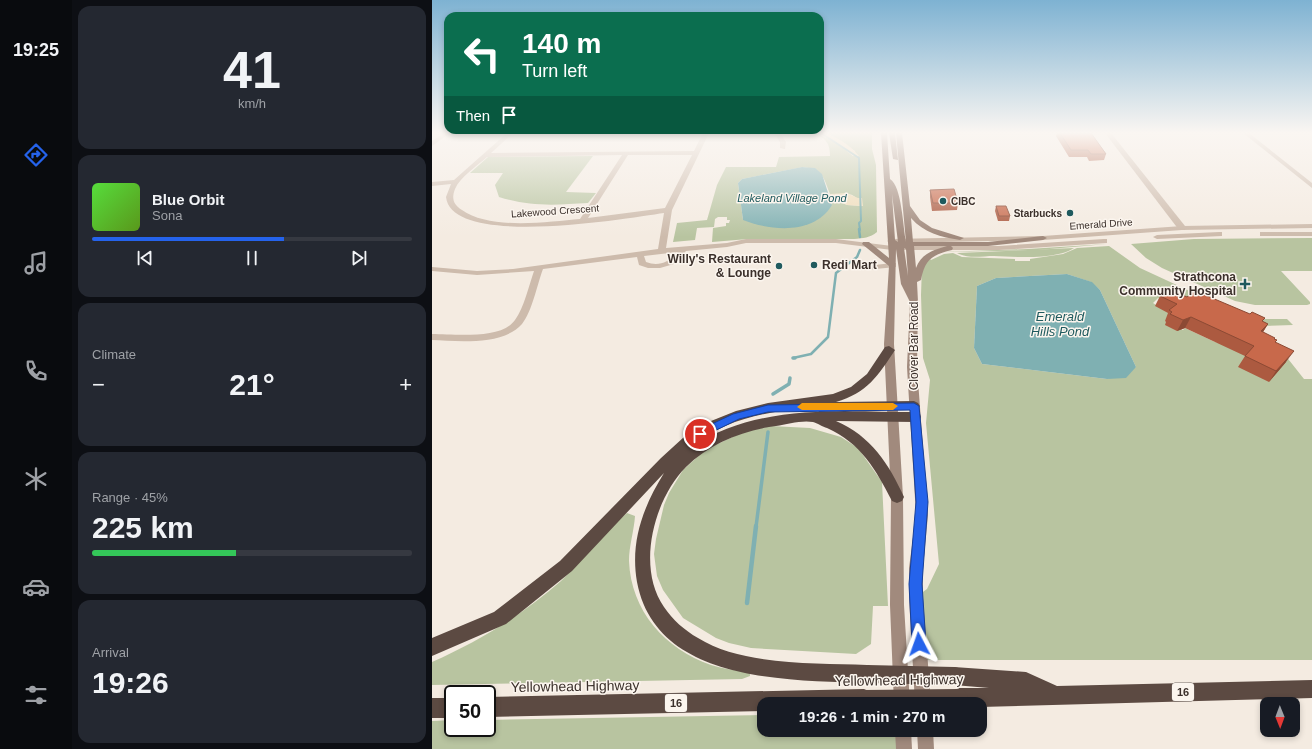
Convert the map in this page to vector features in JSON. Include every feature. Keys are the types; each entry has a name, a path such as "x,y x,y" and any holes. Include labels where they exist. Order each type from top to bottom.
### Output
{"highway":[{"path":"432,647 500,618 532,593 571,561 666,462 689,441 711,427 736,416 768,408 783,407 835,398 855,390 870,377 889,350"},
{"path":"783,407 892,412"},
{"path":"915,411 753,424 726,434 688,456 670,476 647,522 643,542 642,568 646,589 654,610 672,632 691,645 713,656 758,666 867,674 954,676 1026,681 1054,694"},
{"path":"813,418 847,433 867,447 881,465 897,497"},
{"name":"Yellowhead Highway","path":"496,707 960,698 1054,694 1312,689"},
{"path":"432,708 444,708"}],"main road":[{"name":"Clover Bar Road","path":"886,168 902,244"},
{"path":"900,168 905,181"},
{"name":"Clover Bar Road","path":"902,697 897,605 897,497 889,350 893,265 902,244 907,206 903,168"},
{"path":"886,173 894,189 900,214 904,284 914,302"},
{"path":"907,206 913,218 926,229 942,236 966,239"},
{"path":"902,244 988,244 1043,238"},
{"path":"870,244 893,265"},
{"name":"Clover Bar Road","path":"923,697 916,598 916,568 922,508 912,367 914,302 918,270 921,262 932,253 950,248"},
{"path":"903,737 904,749"},
{"path":"925,737 926,749"}],"street":[{"name":"Lakewood Crescent","path":"472,168 456,182 451,189 449,199 455,210 485,223 520,225 583,220 668,210"},
{"path":"583,220 617,168"},
{"path":"662,251 668,210 688,168"},
{"path":"1135,168 1182,228"},
{"path":"1290,168 1312,186"},
{"path":"432,184 456,182"},
{"name":"Emerald Drive","path":"902,244 966,239 1043,238 1182,228 1312,226"},
{"name":"Emerald Drive","path":"902,244 950,248 1045,246 1182,236 1312,234"},
{"path":"432,269 477,273 539,269 662,251 727,245 746,247 792,244 835,247 848,243 902,244"},
{"path":"640,254 642,263 648,266 656,266 674,262 684,249"},
{"path":"865,268 893,265"},
{"path":"432,337 493,336 506,332 519,323 539,269"}],"green space":[{"path":"476,168 584,168 566,192 596,193 588,203 533,204 499,197 495,185 503,173 470,173"},
{"path":"726,168 798,168 742,179 738,183 743,220 832,205 830,197 847,205 863,206 852,195 830,194 824,178 818,172 810,168 876,168 877,232 866,237 854,239 748,239 712,242 713,228 726,226 726,223 729,223 730,220 727,220 727,217 718,217 715,219 714,227 697,228 695,240 673,242 677,223 707,220 717,185"},
{"name":"Strathcona Community Hospital","path":"1312,238 1312,271 1281,271 1310,302 1310,304 1307,305 1255,305 1235,301 1162,268 1146,258 1131,244 1194,239"},
{"path":"1107,244 1038,250 942,252 1028,249"},
{"path":"1109,246 1140,268 1220,305 1163,301 1158,298 1153,303 1172,315 1165,321 1183,330 1185,328 1215,342 1285,355 1304,379 1312,379 1312,660 926,660 920,594 927,589 939,564 926,423 930,380 923,358 921,295 922,266 930,259 931,260 944,254 953,253 962,257 1030,261 1030,259 1063,254 1077,248","holes":["1067,274 1091,282 1100,290 1136,367 1107,379 982,364 974,348 977,286 996,278"]},
{"path":"1074,248 1066,252 1035,257 970,257 957,253"},
{"path":"1257,319 1287,319 1293,325 1262,326"},
{"path":"771,426 810,428 841,437 858,448 882,482 888,606 873,606 871,644 856,654 751,648 729,643 716,638 683,618 663,590 657,576 654,554 664,505 669,493 683,470 705,450 743,432"},
{"path":"627,513 635,516 629,555 631,579 636,596 644,612 654,626 665,638 694,658 711,665 750,673 750,676 742,679 432,685 432,662 483,636 531,605 561,581"},
{"path":"757,715 757,737 896,737 896,749 432,749 432,721 444,720 444,737 496,737 496,720"}],"sand":[{"path":"846,193 862,198 863,206 847,205 830,197 830,194"}],"water":[{"name":"Lakeland Village Pond","path":"797,168 815,168 822,174 832,205 824,215 814,222 803,226 779,228 754,224 743,220 738,183 742,179"},
{"name":"Emerald Hills Pond","path":"1067,274 1092,282 1100,290 1136,367 1126,378 1107,379 982,364 974,348 977,286 996,278"}],"building":[{"path":"954,189 958,203 933,203 930,190"},
{"path":"996,206 1006,206 1010,216 999,216"},
{"path":"1169,289 1187,297 1193,292 1198,292 1250,314 1252,312 1265,318 1262,321 1268,324 1261,331 1275,338 1274,339 1277,340 1275,342 1294,351 1276,371 1245,356 1254,346 1191,317 1183,320 1170,314 1172,312 1169,310 1177,304 1160,296"}],"waterway":[{"path":"859,168 860,230"},
{"path":"859,229 860,237"},
{"path":"795,358 793,358 811,354 828,337 836,273 857,257 860,250"},
{"path":"773,394 789,384 790,378"},
{"path":"756,527 768,432"},
{"path":"747,603 756,526"}],"slow traffic":[{"path":"802,407 893,406"}],"place":[{"name":"CIBC","path":"943,201"},
{"name":"Starbucks","path":"1070,213"},
{"name":"Redi Mart","path":"814,265"},
{"name":"Willy's Restaurant & Lounge","path":"779,266"},
{"name":"Strathcona Community Hospital","path":"1245,284"}],"route":[{"path":"700,434 711,427 736,416 768,408 914,406 922,502 916,568 919,644"}]}
